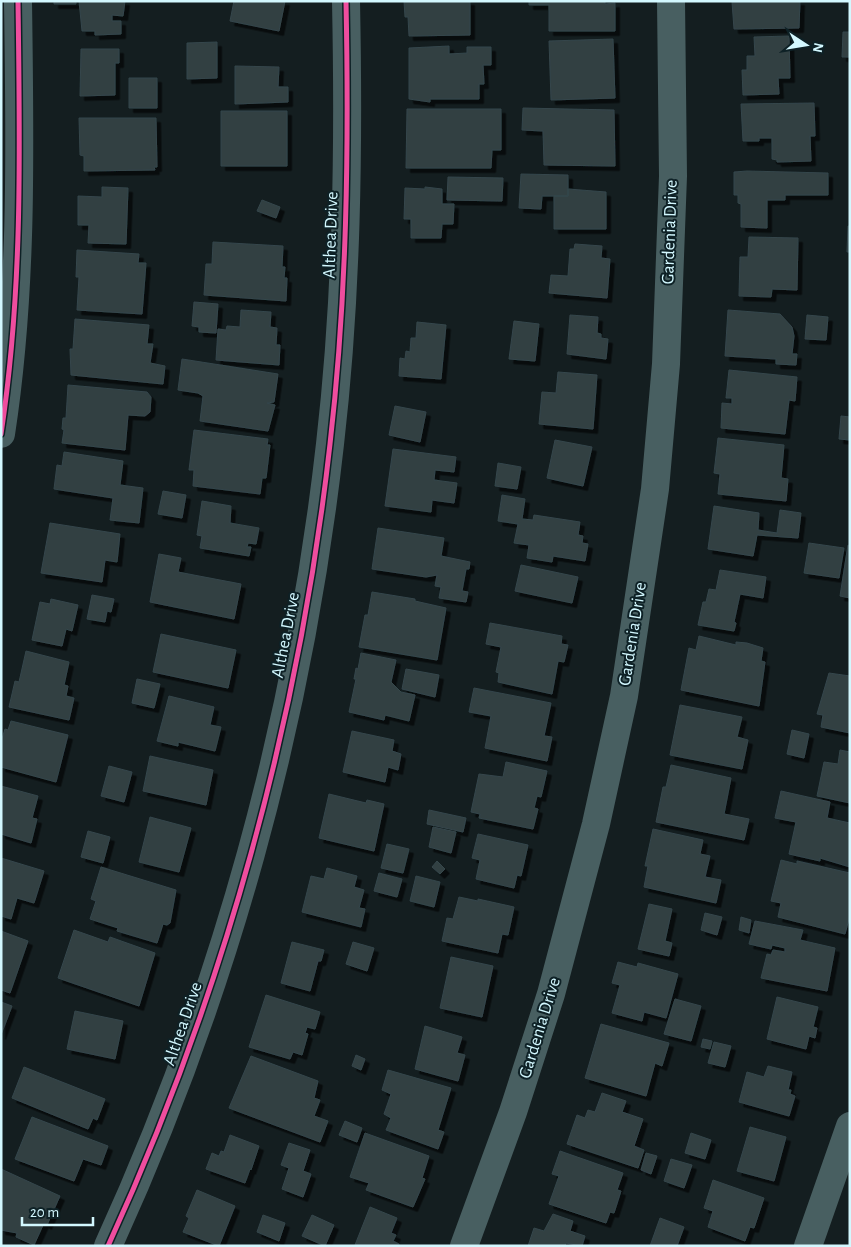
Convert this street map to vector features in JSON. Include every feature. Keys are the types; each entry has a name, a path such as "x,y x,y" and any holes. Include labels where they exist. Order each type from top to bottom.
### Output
{"street":[{"path":"1,434 7,395 16,291 21,185 18,1"},
{"name":"Althea Drive","path":"108,1246 143,1169 188,1054 228,938 280,743 314,563 331,443 345,252 349,129 346,1"},
{"name":"Gardenia Drive","path":"464,1246 513,1112 551,994 596,824 624,696 655,489 666,364 672,176 671,1"},
{"path":"808,1246 850,1126"}],"building":[{"path":"54,1 76,1 76,4 54,4"},
{"path":"79,1 125,1 123,16 112,15 112,21 121,21 121,34 95,35 95,31 82,31"},
{"path":"234,1 285,1 279,31 230,21"},
{"path":"404,1 470,1 470,35 409,36 408,17 405,17"},
{"path":"529,1 605,1 605,4 615,3 615,31 549,31 549,5 529,5"},
{"path":"800,1 799,28 734,29 732,2"},
{"path":"843,32 850,32 850,57 842,57"},
{"path":"789,36 790,78 778,78 779,94 743,95 742,70 747,70 747,56 755,56 754,37"},
{"path":"613,39 615,98 551,100 549,41"},
{"path":"217,42 217,78 187,79 187,43"},
{"path":"449,46 449,54 467,53 467,47 491,47 491,65 483,65 484,84 479,84 479,99 430,99 430,102 409,99 409,48"},
{"path":"81,49 119,49 119,63 115,63 115,95 80,96"},
{"path":"235,66 279,67 278,87 288,87 288,102 235,104"},
{"path":"129,78 157,78 157,108 129,108"},
{"path":"814,103 815,136 810,136 811,161 777,162 777,160 772,159 772,138 759,138 759,141 743,141 741,104"},
{"path":"523,108 614,110 615,166 544,165 543,131 522,130"},
{"path":"407,109 501,109 501,150 492,150 491,168 406,168"},
{"path":"221,111 287,111 287,166 221,166"},
{"path":"79,118 156,118 157,167 154,167 155,170 84,171 84,156 80,155"},
{"path":"734,172 828,173 828,195 785,195 785,200 767,200 767,228 741,227 741,204 738,203 738,195 734,195"},
{"path":"521,174 568,175 568,196 542,196 541,209 519,208"},
{"path":"448,177 503,178 502,201 447,200"},
{"path":"102,187 128,188 126,244 88,243 89,225 78,225 78,196 102,197"},
{"path":"425,187 442,189 442,204 454,204 453,224 442,224 441,238 411,238 411,219 404,219 405,188 425,189"},
{"path":"568,189 606,192 606,229 554,229 554,196 568,196"},
{"path":"262,200 280,207 276,218 257,211"},
{"path":"848,226 850,226 850,252 847,252"},
{"path":"749,237 798,238 797,290 772,289 771,297 739,296 740,257 748,257"},
{"path":"213,242 283,246 282,267 285,267 284,278 287,278 286,301 204,295 206,264 212,264"},
{"path":"575,244 602,246 601,258 610,259 607,298 549,293 551,275 568,276 570,249 574,249"},
{"path":"77,250 139,254 138,263 146,263 142,314 77,310 79,277 76,277"},
{"path":"194,302 218,304 216,333 199,332 199,327 192,326"},
{"path":"241,310 271,312 270,327 277,328 276,345 280,345 279,365 216,360 218,329 226,330 227,326 240,327"},
{"path":"728,310 780,314 792,327 794,336 792,354 797,354 796,365 776,364 776,359 725,356"},
{"path":"570,315 598,317 597,333 601,334 601,338 608,339 606,359 567,354"},
{"path":"807,315 828,317 826,340 805,339"},
{"path":"75,319 149,325 147,344 153,344 150,363 165,366 163,384 71,375 70,349 73,349"},
{"path":"514,321 539,324 535,361 509,359"},
{"path":"417,322 446,325 441,379 399,376 400,358 405,359 406,351 410,352 411,338 416,338"},
{"path":"182,359 278,374 274,402 267,403 275,405 268,431 200,421 203,396 198,393 178,390"},
{"path":"729,370 797,377 795,401 789,400 785,434 721,428 722,403 732,404 732,398 726,398"},
{"path":"558,372 597,375 593,429 539,424 542,392 556,393"},
{"path":"68,385 147,392 151,397 150,412 145,416 128,415 125,450 62,443 63,418 66,418"},
{"path":"395,406 426,412 420,442 389,435"},
{"path":"841,416 850,417 850,440 839,439"},
{"path":"194,430 268,439 267,445 270,445 266,478 262,478 260,494 193,486 194,470 189,470"},
{"path":"718,438 784,445 781,478 788,479 786,501 718,494 720,474 714,473"},
{"path":"555,440 592,447 583,486 547,478"},
{"path":"393,449 456,457 454,472 435,470 434,480 457,483 454,503 432,500 431,512 385,506"},
{"path":"64,452 123,461 120,485 143,488 139,523 110,520 113,498 54,489 57,465 62,466"},
{"path":"498,463 521,467 517,489 495,486"},
{"path":"163,491 186,495 182,518 158,514"},
{"path":"502,495 525,499 522,519 533,520 534,515 580,522 578,535 583,536 582,543 588,544 585,561 553,556 552,562 527,558 529,545 514,543 518,524 498,521"},
{"path":"202,501 231,506 230,523 259,528 256,544 248,543 247,547 251,547 249,556 200,548 202,536 197,535"},
{"path":"714,506 759,513 758,530 777,533 780,510 801,513 798,538 757,535 753,556 708,549"},
{"path":"50,523 120,534 117,562 105,560 102,582 41,573"},
{"path":"378,528 444,538 441,556 470,562 469,569 466,569 462,591 468,592 466,602 439,598 441,587 435,586 437,575 426,577 372,569"},
{"path":"809,543 844,548 839,578 804,573"},
{"path":"848,545 850,546 850,598 840,596"},
{"path":"159,554 181,558 178,572 241,584 234,619 150,602"},
{"path":"521,565 578,577 572,603 515,591"},
{"path":"720,570 766,577 763,598 740,594 734,631 698,625 703,602 706,602 709,589 716,590"},
{"path":"372,592 415,599 415,601 446,608 437,660 359,647 365,615 368,615"},
{"path":"92,595 114,599 111,612 107,611 105,622 87,619"},
{"path":"51,599 78,605 72,631 66,629 62,646 32,640 40,602 50,604"},
{"path":"490,623 562,636 561,644 568,645 564,662 558,661 552,694 498,682 499,673 496,672 501,647 486,644"},
{"path":"161,634 236,650 228,688 153,672"},
{"path":"699,636 736,645 736,642 747,643 763,648 761,661 765,662 759,706 681,690 689,648 696,650"},
{"path":"26,651 69,662 64,685 68,686 66,696 74,698 69,720 9,707 15,681 19,682"},
{"path":"361,653 396,660 391,682 401,692 415,695 409,721 385,715 384,720 349,712 356,679 354,679 356,668 358,669"},
{"path":"406,669 439,675 435,697 402,689"},
{"path":"829,673 850,676 850,733 821,727 823,715 817,714"},
{"path":"137,679 160,684 154,708 132,703"},
{"path":"474,688 551,703 544,736 552,737 547,761 485,748 491,716 469,712"},
{"path":"169,696 214,707 210,725 221,727 215,751 178,742 178,746 157,741"},
{"path":"680,705 742,717 737,737 748,740 742,769 670,755"},
{"path":"11,721 68,735 56,782 1,767 1,742 5,729 8,730"},
{"path":"792,730 809,734 804,758 787,754"},
{"path":"352,731 394,740 392,751 401,754 398,770 388,767 385,782 343,772"},
{"path":"840,750 850,752 850,803 817,796 824,762 838,764"},
{"path":"150,756 213,770 206,805 143,791"},
{"path":"506,762 547,771 541,797 537,796 534,808 538,809 533,829 479,818 480,814 471,812 479,774 503,777"},
{"path":"671,765 731,778 724,814 749,819 744,840 656,822 663,787 666,787"},
{"path":"109,766 132,772 124,802 101,796"},
{"path":"1,786 38,796 32,818 37,819 31,843 1,834"},
{"path":"781,791 830,802 827,818 850,823 850,867 820,858 820,861 789,854 796,822 775,818"},
{"path":"329,794 366,803 367,800 384,804 374,851 319,838"},
{"path":"429,810 466,818 463,832 427,824"},
{"path":"150,817 191,828 179,872 139,862"},
{"path":"433,827 456,832 451,853 429,847"},
{"path":"653,829 703,840 700,854 710,856 705,877 721,880 716,903 644,887 648,866 645,866"},
{"path":"88,831 110,837 103,863 81,857"},
{"path":"478,834 528,845 521,876 517,875 514,888 476,879 480,860 472,858"},
{"path":"387,844 409,849 403,873 381,868"},
{"path":"1,858 44,871 34,903 17,898 11,919 1,916"},
{"path":"781,860 797,864 797,861 850,873 850,915 845,934 778,917 781,903 771,901"},
{"path":"437,861 445,869 440,874 432,867"},
{"path":"101,867 176,890 170,923 167,925 163,924 157,943 117,931 118,928 90,919 96,901 91,899"},
{"path":"327,868 357,876 354,887 364,890 359,908 365,909 361,927 302,912 311,876 324,879"},
{"path":"379,873 402,879 397,897 374,891"},
{"path":"416,876 440,882 434,907 410,901"},
{"path":"459,897 514,907 508,935 502,934 498,953 442,941 447,918 453,919"},
{"path":"649,904 672,909 665,941 672,943 669,956 638,949"},
{"path":"705,913 722,917 717,935 701,930"},
{"path":"741,917 751,920 749,933 739,930"},
{"path":"755,921 803,930 800,940 835,948 827,991 761,978 767,954 771,955 773,950 785,952 785,948 772,945 771,949 749,944"},
{"path":"74,930 108,942 110,937 155,953 139,1006 58,978"},
{"path":"1,931 28,941 10,993 1,990"},
{"path":"292,942 324,950 321,961 318,961 310,991 281,983"},
{"path":"353,942 374,948 367,971 346,964"},
{"path":"451,957 493,966 482,1017 440,1008"},
{"path":"618,962 637,967 638,963 678,974 666,1018 644,1012 642,1021 612,1013 620,985 612,983"},
{"path":"266,995 320,1012 315,1029 307,1027 305,1033 308,1034 302,1055 293,1052 290,1059 249,1047"},
{"path":"777,997 818,1007 813,1027 817,1028 815,1038 809,1036 806,1049 767,1039"},
{"path":"675,999 701,1006 691,1041 664,1034"},
{"path":"1,1002 12,1006 1,1035"},
{"path":"75,1011 123,1021 115,1059 67,1049"},
{"path":"601,1024 669,1043 662,1066 655,1063 646,1096 585,1078"},
{"path":"425,1026 462,1037 457,1053 465,1055 458,1081 415,1069"},
{"path":"703,1039 712,1041 710,1049 701,1047"},
{"path":"714,1042 731,1046 725,1067 708,1063"},
{"path":"356,1055 365,1059 361,1070 352,1066"},
{"path":"251,1056 318,1081 314,1098 320,1100 314,1116 328,1121 320,1142 229,1108"},
{"path":"768,1066 792,1072 788,1090 791,1090 790,1094 795,1096 789,1116 739,1102 747,1072 764,1077"},
{"path":"24,1067 105,1099 97,1120 93,1118 88,1129 12,1098"},
{"path":"388,1070 451,1088 438,1130 444,1132 438,1149 386,1130 391,1118 384,1114 391,1094 382,1090"},
{"path":"602,1093 626,1101 622,1112 643,1119 634,1146 644,1150 638,1168 567,1144 577,1115 585,1118 588,1110 595,1112"},
{"path":"32,1117 108,1146 101,1165 83,1159 74,1181 15,1159"},
{"path":"345,1121 362,1128 357,1142 339,1135"},
{"path":"750,1127 786,1137 774,1181 737,1171"},
{"path":"365,1133 429,1156 422,1178 425,1179 413,1207 366,1190 369,1183 350,1177"},
{"path":"691,1133 711,1140 705,1159 685,1153"},
{"path":"230,1135 259,1146 245,1183 206,1169 212,1153 219,1156 221,1151 224,1152"},
{"path":"289,1143 310,1150 303,1171 311,1174 303,1197 282,1189 289,1168 281,1165"},
{"path":"560,1151 623,1173 617,1190 621,1191 614,1213 610,1212 606,1223 549,1204 559,1176 552,1174"},
{"path":"646,1153 657,1156 651,1174 641,1170"},
{"path":"671,1159 692,1165 684,1188 664,1181"},
{"path":"1,1169 60,1196 47,1225 44,1223 34,1245 16,1237 17,1233 1,1230"},
{"path":"713,1180 764,1198 754,1228 750,1227 745,1241 708,1227 713,1211 704,1208"},
{"path":"197,1190 235,1206 219,1246 183,1232 189,1218 186,1216"},
{"path":"370,1207 397,1218 391,1233 396,1235 393,1241 399,1244 399,1246 355,1245"},
{"path":"553,1214 573,1221 570,1231 585,1236 582,1246 566,1243 565,1246 528,1246 534,1228 544,1231"},
{"path":"263,1215 285,1223 279,1241 257,1232"},
{"path":"312,1215 334,1225 325,1246 302,1236"},
{"path":"660,1218 684,1227 677,1246 650,1246"}],"cycle path":[{"path":"1,434 8,380 17,272 19,164 18,1"},
{"path":"108,1246 150,1150 187,1053 221,954 251,854 277,753 299,651 316,548 330,444 340,334 346,223 346,1"}]}
